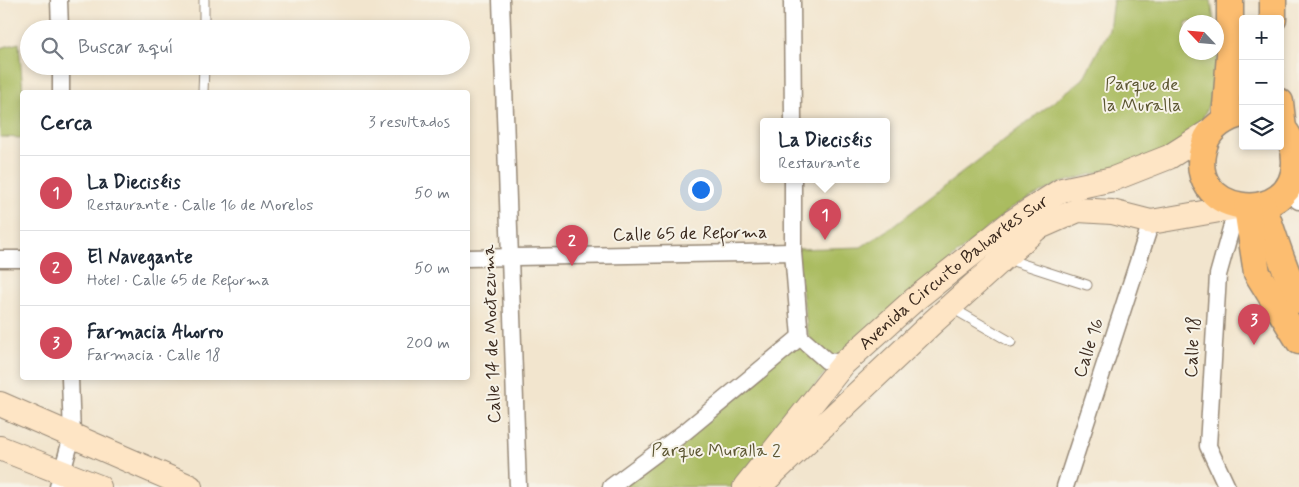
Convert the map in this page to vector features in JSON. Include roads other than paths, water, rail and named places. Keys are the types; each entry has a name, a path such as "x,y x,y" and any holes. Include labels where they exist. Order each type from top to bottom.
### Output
{"main road":[{"path":"1230,0 1227,121 1206,141 1202,154 1205,180 1212,192 1224,202 1249,207 1292,196 1295,153 1291,140 1284,131"},
{"path":"1273,0 1273,15"},
{"name":"Avenida Circuito Baluartes Sur","path":"745,487 844,363 937,282 1012,222 1062,190 1113,179 1161,160 1227,121"},
{"path":"1249,207 1277,244 1284,272 1299,300"},
{"path":"1249,207 1257,273 1299,341"},
{"name":"Avenida Circuito Baluartes Sur","path":"759,487 950,307 1037,228 1078,210 1112,212 1152,222 1249,207"},
{"path":"0,404 190,487"},
{"path":"0,448 60,479 99,487"}],"street":[{"path":"59,0 60,20"},
{"name":"Calle 14 de Moctezuma","path":"501,0 518,487"},
{"path":"792,0 793,118"},
{"path":"60,75 61,90"},
{"path":"793,183 793,252 800,338 827,361 844,363"},
{"name":"Calle 18","path":"1227,487 1208,446 1218,275 1249,207"},
{"name":"Calle 16","path":"1065,487 1152,222"},
{"name":"Calle 65 de Reforma","path":"470,258 793,252"},
{"path":"0,259 20,260"},
{"path":"612,487 693,425 800,338"},
{"path":"60,479 72,436 70,380"}],"lane":[{"path":"204,0 204,20"},
{"path":"204,75 204,90"},
{"path":"1004,258 1086,285"},
{"path":"950,307 1011,342"}],"place":[{"name":"La Dieciséis","path":"825,240"},
{"name":"El Navegante","path":"572,266"},
{"name":"Farmacia Ahorro","path":"1254,345"}],"park label":[{"name":"Parque de la Muralla","path":"1142,95"},
{"name":"Parque Muralla 2","path":"716,451"}]}
